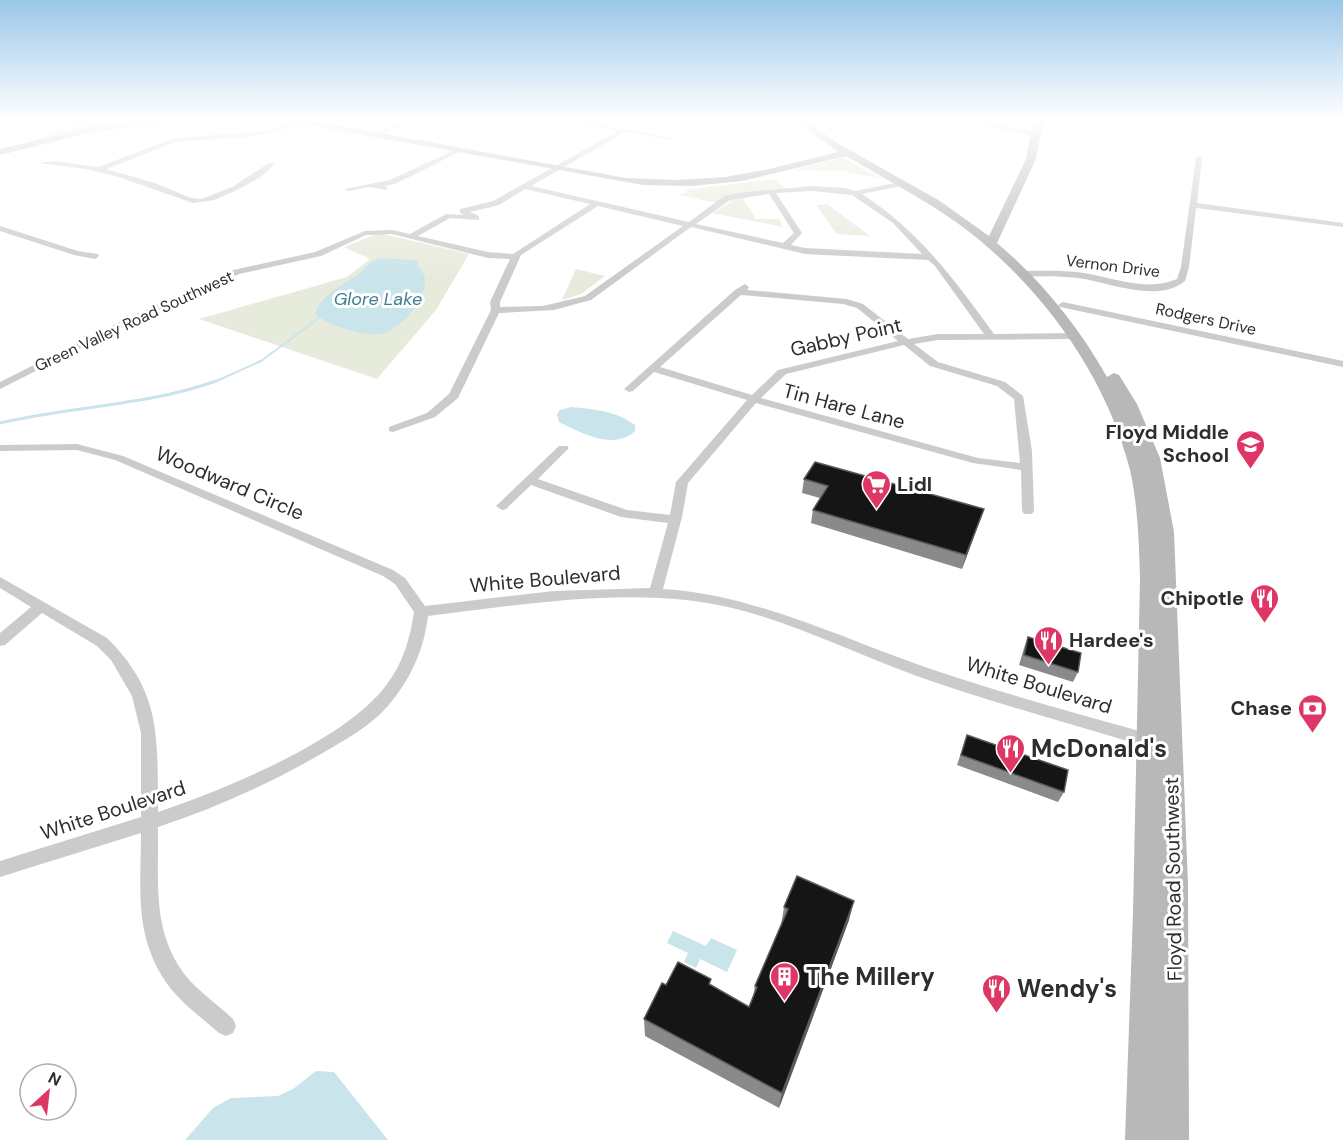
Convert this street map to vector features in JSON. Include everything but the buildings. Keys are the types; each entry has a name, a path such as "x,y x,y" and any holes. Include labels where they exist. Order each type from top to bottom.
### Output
{"main road":[{"path":"579,172 626,181 683,184 771,172"},
{"name":"Floyd Road Southwest","path":"883,172 974,220 1063,305 1096,351 1129,404 1141,430 1157,478 1165,532 1159,744 1141,1140"},
{"path":"993,240 1025,172"},
{"name":"Floyd Road Southwest","path":"936,202 1017,258 1093,367 1119,416 1139,472 1148,538 1159,744 1175,885 1173,1140"},
{"path":"974,220 991,224 1003,219"},
{"path":"1003,219 1004,239 1017,258"}],"street":[{"path":"106,172 151,184 197,204 248,183 261,172"},
{"path":"349,189 362,185 390,188 395,185 392,182 413,172"},
{"path":"413,235 449,216 476,218 463,211 496,203 549,172"},
{"name":"Vernon Drive","path":"1028,274 1083,276 1158,288 1171,287 1181,281 1185,267 1197,172"},
{"path":"496,310 544,310 567,306 588,298 727,198 772,192 825,189 855,193 902,183"},
{"path":"525,187 807,251 928,257"},
{"path":"772,192 798,233 785,246"},
{"path":"855,193 899,225 928,257 938,264 991,336"},
{"path":"393,429 431,415 454,396 496,310 495,302 515,256 597,203"},
{"path":"1194,205 1343,225"},
{"path":"0,228 77,253 95,256"},
{"name":"Green Valley Road Southwest","path":"0,386 122,324 236,272 318,254 371,232 413,235 489,255 515,256"},
{"path":"629,389 742,289 844,301 860,306 934,364 1001,384 1019,398 1027,467 1028,511"},
{"name":"Rodgers Drive","path":"1063,305 1343,364"},
{"name":"Gabby Point","path":"655,593 675,520 682,482 754,399 782,372 906,342 938,337 1073,336"},
{"name":"Tin Hare Lane","path":"654,369 977,461 1027,467"},
{"name":"Woodward Circle","path":"0,448 77,447 119,458 388,573 400,581 421,612"},
{"path":"502,506 563,448"},
{"path":"529,480 626,514 675,520"},
{"path":"0,582 102,642 116,656 140,695 149,733 150,917 158,950 179,983 226,1026"},
{"name":"White Boulevard","path":"0,869 221,796 289,766 345,732 372,713 390,693 411,659 419,637 421,612 568,596 655,593 689,595 722,601 778,618 921,672 1159,744"},
{"path":"0,641 40,607"}],"shaded area":[{"path":"850,172 870,172 882,179"},
{"path":"776,179 787,191 749,194 718,203 678,195 689,192 683,190"},
{"path":"742,197 756,219 779,219 783,227 712,213 731,202 729,200"},
{"path":"827,204 870,236 837,234 816,205"},
{"path":"379,233 469,254 436,310 377,379 199,319 347,277 370,259 344,247"},
{"path":"576,269 605,276 581,294 562,300"}],"water":[{"name":"Glore Lake","path":"380,258 417,260 418,267 424,275 425,285 422,295 416,306 399,325 381,334 365,334 336,326 315,314 327,296"},
{"path":"571,407 596,410 628,420 635,425 635,431 617,440 587,435 559,422 557,414 560,410"},
{"path":"673,931 706,946 711,938 737,950 727,972 700,959 696,968 684,962 688,953 667,943"},
{"path":"316,1071 334,1072 388,1140 185,1140 213,1108 231,1098 278,1096 293,1089"}],"waterway":[{"path":"212,383 261,361 319,318"},
{"path":"0,423 163,396 216,381"}],"place":[{"name":"Floyd Middle School","path":"1250,470"},
{"name":"Lidl","path":"876,510"},
{"name":"Chipotle","path":"1265,624"},
{"name":"Hardee's","path":"1048,666"},
{"name":"Chase","path":"1313,734"},
{"name":"McDonald's","path":"1010,774"},
{"name":"The Millery","path":"785,1002"},
{"name":"Wendy's","path":"996,1014"}]}
